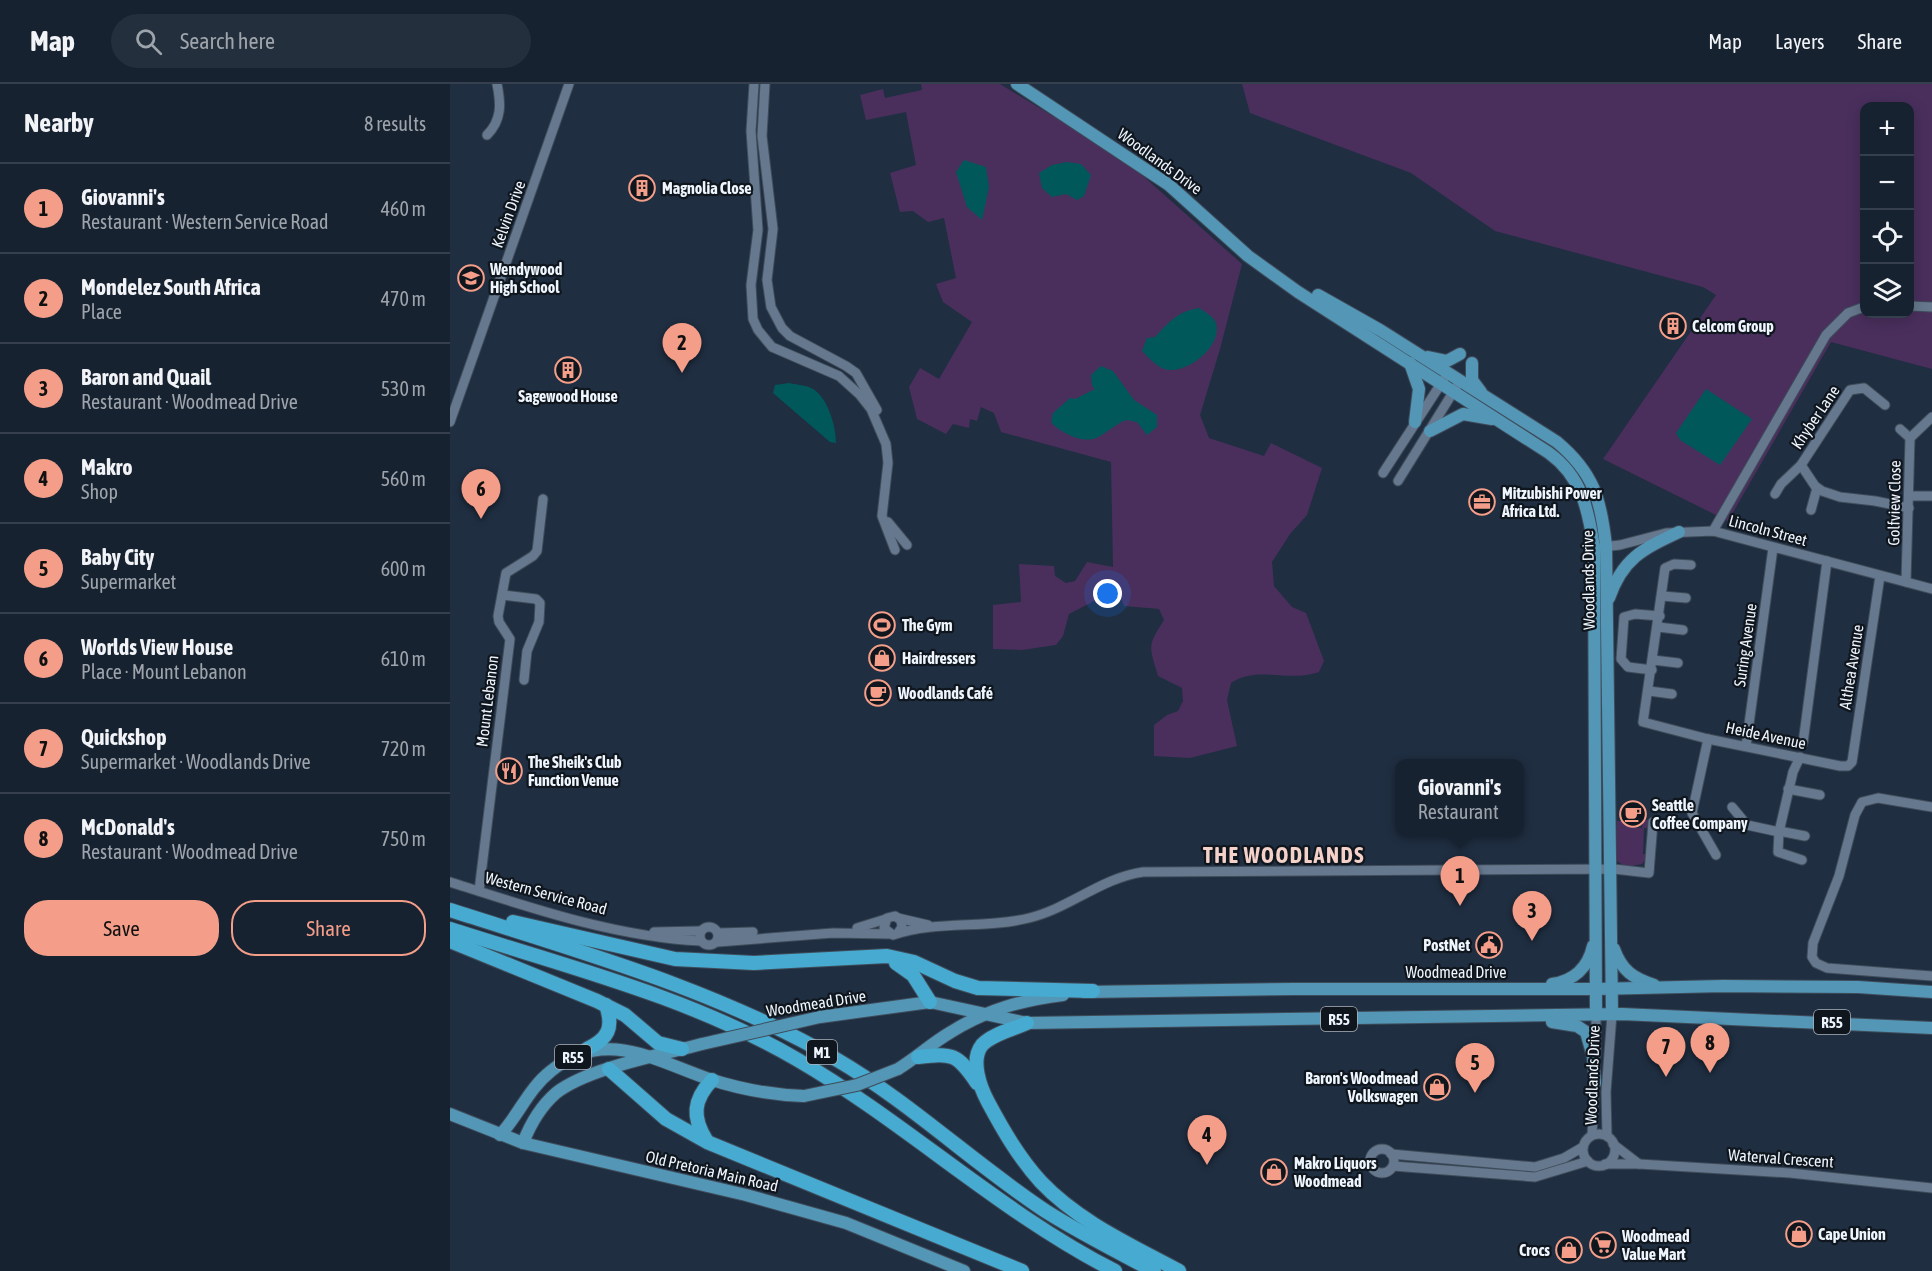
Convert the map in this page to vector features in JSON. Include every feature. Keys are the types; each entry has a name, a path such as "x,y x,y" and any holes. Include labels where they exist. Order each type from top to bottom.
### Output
{"highway":[{"path":"450,905 675,959 754,963 894,957 978,988 1093,991"},
{"name":"M1","path":"450,910 668,980 773,1025 856,1072 1046,1211 1095,1241 1154,1271"},
{"name":"M1","path":"450,929 636,988 737,1028 835,1083 890,1119 1031,1223 1115,1271"},
{"path":"450,942 606,1005 625,1016 658,1043 682,1049"},
{"path":"861,957 902,965 913,975 930,1002"},
{"path":"587,1049 599,1043 610,1029 611,1019 606,1005"},
{"path":"983,1092 977,1062 982,1046 1027,1023"},
{"path":"918,1057 953,1055 964,1065 983,1092 1008,1139 1040,1181 1061,1200 1101,1229 1179,1271"},
{"path":"609,1069 666,1119 707,1142 1022,1271"},
{"path":"707,1142 698,1126 695,1108 703,1090 712,1080"}],"main road":[{"name":"Woodlands Drive","path":"1017,84 1169,185 1248,256 1298,292 1413,357 1445,378 1561,462 1570,472 1585,499 1600,547 1605,608 1602,869 1596,932 1596,1015"},
{"path":"1415,422 1419,389 1413,357 1447,361 1460,354"},
{"path":"1472,363 1472,380 1485,396"},
{"name":"Woodlands Drive","path":"1457,386 1485,396 1557,442 1581,464 1589,475 1601,505 1602,869 1610,936 1612,1014"},
{"path":"1430,431 1451,418 1469,414 1512,427"},
{"path":"1605,608 1617,577 1629,561 1645,547 1678,532"},
{"path":"1500,988 1554,984 1572,978 1580,972 1592,954 1596,932"},
{"path":"1610,936 1624,969 1636,979 1668,988"},
{"name":"Woodmead Drive","path":"587,1049 626,1051 656,1056 712,1080 770,1094 804,1096 857,1085 898,1069 949,1033 982,1014 1023,1000 1093,991 1847,987 1932,992"},
{"name":"Woodmead Drive","path":"523,1143 533,1120 558,1091 609,1069 702,1044 820,1017 930,1002 1027,1023 1612,1014 1743,1017 1932,1028"},
{"path":"1510,1017 1571,1024 1583,1029 1590,1040 1595,1083"},
{"name":"R55","path":"500,1135 514,1119 524,1099 538,1082 553,1069 587,1049"},
{"name":"Old Pretoria Main Road","path":"450,1114 523,1143 799,1209 871,1232 964,1271"}],"street":[{"path":"487,135 495,127 499,115 497,84"},
{"name":"Kelvin Drive","path":"450,422 569,84"},
{"path":"754,84 752,131 758,230 751,294 753,319 758,330 772,347 839,376 860,395 871,409 885,444 888,463 881,510 889,539 895,550"},
{"path":"765,84 762,136 773,229 767,280 771,307 782,328 790,336 856,373 873,401 893,452 885,511 892,531 906,545"},
{"path":"1914,306 1932,307"},
{"path":"1713,531 1826,335 1848,313 1860,308"},
{"path":"1383,473 1445,378"},
{"path":"1398,481 1457,386"},
{"name":"Khyber Lane","path":"1775,494 1781,484 1802,465 1850,390 1864,388 1885,405"},
{"path":"1910,438 1932,417"},
{"name":"Golfview Close","path":"1899,429 1910,438 1906,582"},
{"name":"Khyber Lane","path":"1802,465 1817,489"},
{"path":"1810,510 1817,489 1840,497 1909,508"},
{"path":"1909,496 1932,496"},
{"name":"Mount Lebanon","path":"479,891 510,643 509,635 498,618 508,571 536,553 543,499"},
{"name":"Lincoln Street","path":"1600,547 1678,532 1713,531 1932,589"},
{"name":"Suring Avenue","path":"1746,746 1773,548"},
{"path":"1803,743 1827,561"},
{"path":"1672,694 1648,690 1667,566 1691,565"},
{"name":"Althea Avenue","path":"1852,762 1880,576"},
{"path":"503,595 536,599 540,603 539,622 527,651 524,680"},
{"path":"1662,596 1686,598"},
{"path":"1660,616 1635,614 1624,617 1621,659 1628,666 1678,663"},
{"path":"1658,627 1683,630"},
{"name":"Heide Avenue","path":"1648,690 1643,722 1840,766 1852,762"},
{"path":"1708,738 1692,813 1716,855"},
{"path":"1800,757 1788,789 1779,832 1778,852 1802,860"},
{"path":"1788,789 1820,795"},
{"path":"1932,807 1878,798 1862,802 1855,815 1839,876 1812,950 1816,963 1827,968 1932,976"},
{"path":"1732,807 1747,825 1805,836"},
{"path":"940,927 892,916 861,928 719,937 709,944 700,936 711,929 719,937 893,933 1003,923 1030,918 1110,880 1143,872 1602,869 1649,873 1653,822"},
{"name":"Western Service Road","path":"450,882 552,913 634,931 700,936"},
{"path":"893,933 902,926 898,918"},
{"path":"886,919 883,926 893,933"},
{"name":"Woodlands Drive","path":"1610,1140 1606,1092 1612,1014"},
{"name":"Woodlands Drive","path":"1593,1135 1596,1015"},
{"path":"1391,1154 1393,1166 1389,1171 1383,1173 1374,1171 1371,1164 1372,1156 1378,1150 1391,1154 1535,1167 1564,1158 1583,1147 1593,1135 1610,1140 1639,1164"},
{"path":"1583,1147 1588,1161 1597,1166 1605,1164 1614,1154 1610,1140"},
{"path":"1393,1166 1535,1177 1588,1161"},
{"name":"Waterval Crescent","path":"1605,1164 1790,1173 1921,1185 1932,1188"},
{"name":"Waterval Crescent","path":"1921,1185 1932,1183"}],"shaded area":[{"path":"921,84 1000,84 1124,159 1242,264 1200,415 1209,438 1264,456 1271,443 1322,468 1307,515 1290,534 1272,562 1274,586 1292,607 1306,613 1324,661 1319,672 1308,675 1252,675 1231,683 1227,700 1237,746 1190,758 1154,756 1154,725 1167,715 1178,711 1183,701 1182,688 1158,676 1151,652 1152,641 1164,620 1159,609 1124,606 1120,595 1102,597 1069,614 1063,636 1056,645 1022,650 993,649 993,605 1021,602 1019,564 1054,566 1055,576 1066,583 1075,581 1087,562 1113,567 1111,462 1001,432 994,413 981,407 977,421 970,419 969,428 953,424 946,434 917,419 909,387 920,368 939,379 972,322 943,302 936,284 956,278 944,218 928,222 913,211 900,212 890,173 916,165 906,112 866,120 860,95 883,89 885,98 922,90"},
{"path":"1242,84 1932,84 1932,369 1831,342 1728,521 1603,459 1716,295 1703,287 1495,231 1411,173 1250,113"},
{"path":"964,160 986,167 989,187 982,220 967,207 956,172"},
{"path":"1067,162 1081,164 1091,175 1084,196 1077,200 1066,194 1052,197 1042,188 1039,173 1052,165"},
{"path":"1199,308 1215,321 1217,332 1214,341 1200,358 1182,368 1164,369 1142,351 1147,338 1155,337 1180,315"},
{"path":"1101,366 1113,371 1134,400 1157,415 1157,427 1147,435 1137,422 1126,420 1096,438 1085,439 1065,433 1051,422 1053,413 1070,398 1075,399 1095,389 1092,386 1091,375"},
{"path":"789,383 811,388 825,402 835,430 836,443 830,442 773,393 775,385"},
{"path":"1706,389 1752,419 1720,465 1680,440 1676,433"},
{"path":"1643,820 1650,820 1649,828 1644,828 1643,854 1649,854 1642,864 1626,867 1617,861 1617,821 1632,821 1631,827 1642,828"}],"place":[{"name":"Magnolia Close","path":"642,188"},
{"name":"Wendywood High School","path":"471,278"},
{"name":"Celcom Group","path":"1673,326"},
{"name":"Sagewood House","path":"568,370"},
{"name":"Mondelez South Africa","path":"682,373"},
{"name":"Mitzubishi Power Africa Ltd.","path":"1482,502"},
{"name":"Worlds View House","path":"481,519"},
{"name":"The Gym","path":"882,625"},
{"name":"Hairdressers","path":"882,658"},
{"name":"Woodlands Café","path":"878,693"},
{"name":"The Sheik's Club Function Venue","path":"509,771"},
{"name":"Seattle Coffee Company","path":"1633,814"},
{"name":"Giovanni's","path":"1460,906"},
{"name":"Baron and Quail","path":"1532,941"},
{"name":"PostNet","path":"1489,945"},
{"name":"McDonald's","path":"1710,1073"},
{"name":"Quickshop","path":"1666,1077"},
{"name":"Baron's Woodmead Volkswagen","path":"1437,1087"},
{"name":"Baby City","path":"1475,1093"},
{"name":"Makro","path":"1207,1165"},
{"name":"Makro Liquors Woodmead","path":"1274,1172"},
{"name":"Cape Union","path":"1799,1234"},
{"name":"Woodmead Value Mart","path":"1603,1245"},
{"name":"Crocs","path":"1569,1250"}],"district":[{"name":"THE WOODLANDS","path":"1284,855"}]}
